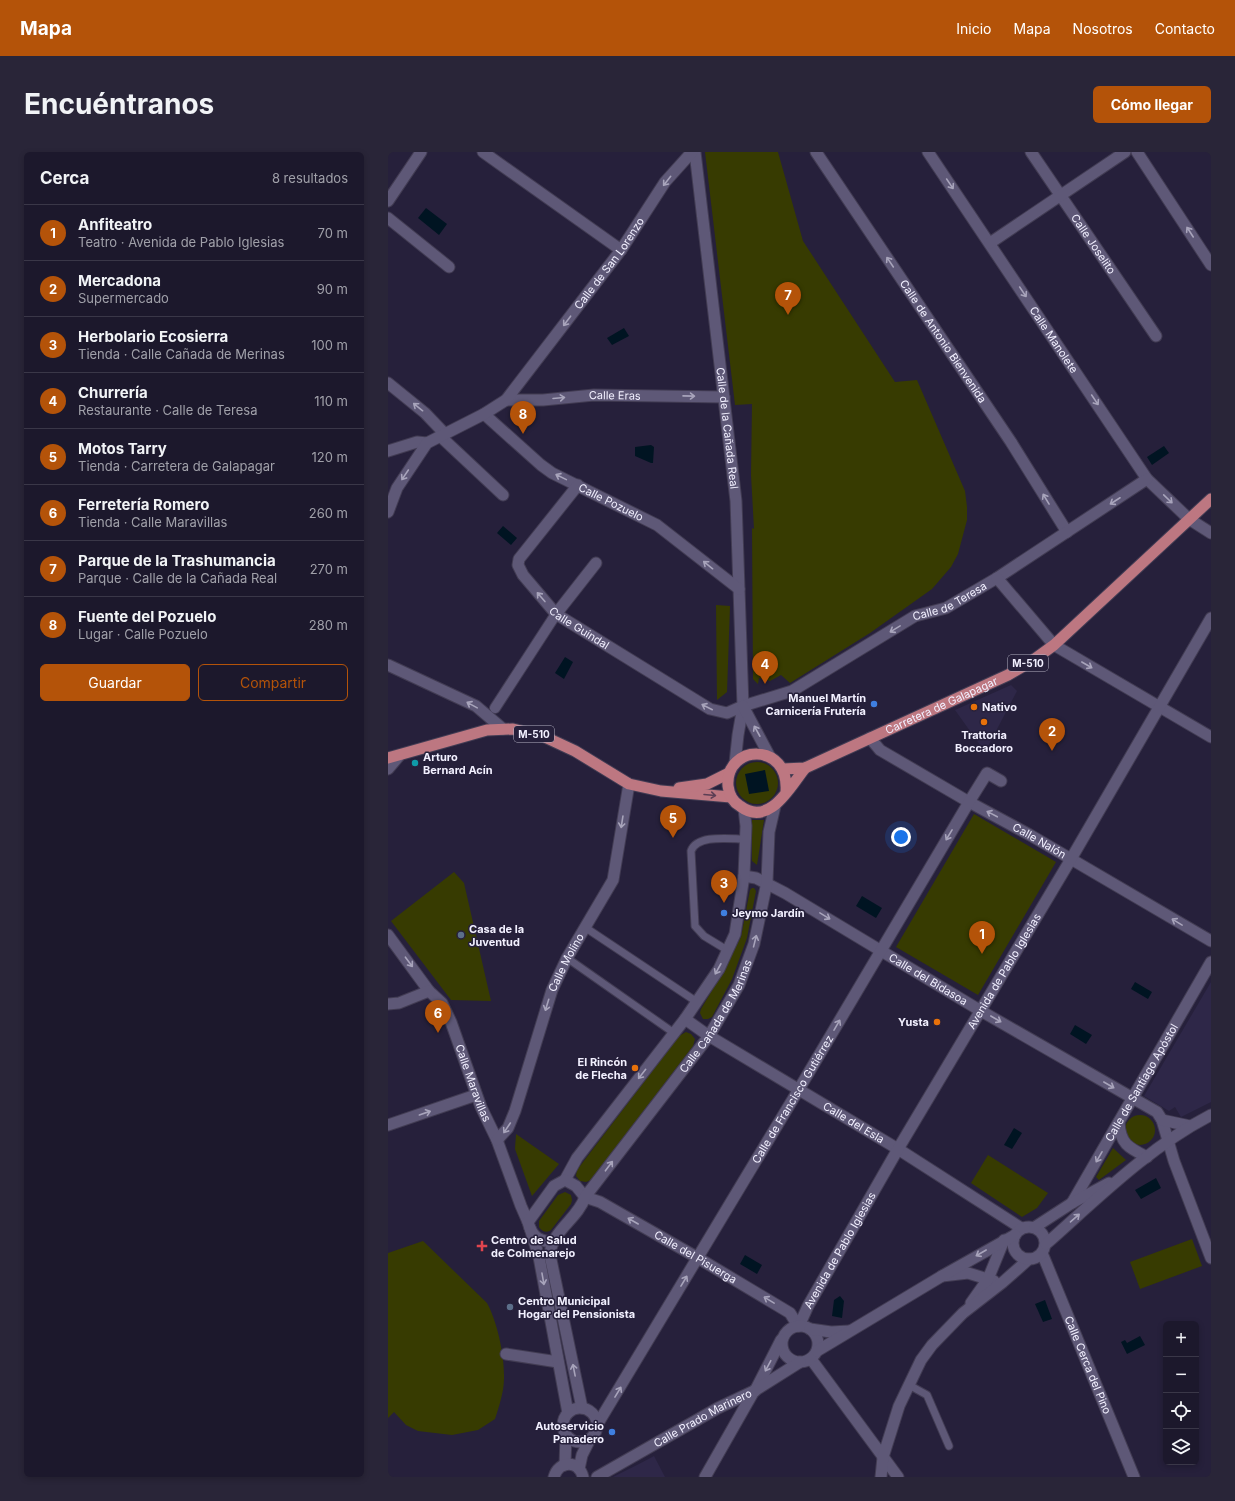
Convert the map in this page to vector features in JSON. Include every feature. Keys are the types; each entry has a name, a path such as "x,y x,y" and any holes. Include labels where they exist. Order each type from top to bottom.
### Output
{"main road":[{"name":"Carretera de Galapagar","path":"805,768 1008,675 1032,661 1054,645 1211,499"},
{"name":"M-510","path":"393,757 487,730 503,729 529,732 545,737 569,748 628,784 661,791 731,797"},
{"name":"M-510","path":"661,791 708,784 732,768 742,757 751,754 761,754 770,757"},
{"path":"770,757 783,769 787,780 786,792"},
{"path":"732,768 728,781 728,789 736,804 752,812 760,812 776,806"},
{"name":"M-510","path":"783,769 805,768"},
{"name":"M-510","path":"776,806 805,768"}],"street":[{"path":"388,201 421,152"},
{"path":"483,152 621,250"},
{"name":"Calle de San Lorenzo","path":"388,512 397,488 427,443 484,414 506,400 621,250 666,182 694,152"},
{"name":"Calle de la Cañada Real","path":"694,152 736,501 743,706 732,768"},
{"name":"Calle de Antonio Bienvenida","path":"816,152 1011,442 1067,532"},
{"name":"Calle Manolete","path":"928,152 1147,479 1189,519 1211,533"},
{"name":"Calle Joselito","path":"1032,152 1156,336"},
{"path":"990,243 1125,152"},
{"path":"1137,152 1211,265"},
{"path":"388,218 449,267"},
{"path":"526,375 525,394 531,400"},
{"path":"388,383 425,413 442,435 503,495"},
{"name":"Calle Eras","path":"506,400 531,400 594,395 724,396"},
{"name":"Calle Pozuelo","path":"484,414 552,473 658,525 739,589"},
{"path":"388,451 417,442 427,443"},
{"name":"Calle de Teresa","path":"743,706 792,691 915,616 946,608 996,578 1147,479"},
{"name":"Calle Guindal","path":"578,485 519,558 518,565 523,575 556,614 710,709 727,713 743,706"},
{"path":"496,708 556,614 596,563"},
{"path":"996,578 1054,645 1211,737"},
{"name":"Avenida de Pablo Iglesias","path":"799,1326 808,1306 898,1149 981,1011 1211,618"},
{"path":"388,665 476,706 503,729"},
{"name":"Calle de la Cañada Real","path":"743,706 770,757"},
{"name":"Calle Nalón","path":"870,738 880,750 969,802 1071,858 1211,941"},
{"path":"388,769 393,757"},
{"name":"Calle de Francisco Gutiérrez","path":"597,1426 989,770 1001,781"},
{"name":"Calle Molino","path":"497,1140 508,1128 515,1112 552,990 567,958 613,880 628,784"},
{"name":"Calle Cañada de Merinas","path":"553,1241 581,1207 585,1197 709,1036 739,985 754,944 767,882 769,832 776,806"},
{"name":"Calle Cañada de Merinas","path":"565,1180 577,1158 685,1019 719,969 735,934 744,876 744,809"},
{"name":"Calle del Bidasoa","path":"744,876 767,882 881,949 981,1011 1132,1098"},
{"name":"Calle Maravillas","path":"388,935 428,991 442,1003 451,1022 476,1095 497,1140 529,1225"},
{"name":"Calle de Santiago Apóstol","path":"1072,1203 1211,962"},
{"path":"388,1004 400,1004 428,991"},
{"name":"Calle del Esla","path":"685,1019 709,1036 898,1149 1018,1232"},
{"path":"388,1125 476,1095"},
{"path":"1132,1098 1158,1112 1162,1120 1168,1141 1211,1258"},
{"path":"1018,1232 1013,1241 1014,1248 1017,1253 1028,1259 1036,1258 1044,1248 1147,1157 1190,1126 1211,1115"},
{"path":"1162,1120 1190,1126"},
{"path":"1119,1122 1122,1140 1129,1148 1147,1157"},
{"path":"1035,1227 1072,1203 1125,1175"},
{"path":"529,1225 554,1186 565,1180 576,1186 585,1197"},
{"name":"Calle del Pisuerga","path":"585,1197 600,1202 790,1313 799,1326"},
{"path":"529,1225 534,1235 541,1240 553,1241 550,1248 550,1255 582,1408"},
{"path":"529,1225 539,1257 568,1413"},
{"path":"782,1340 782,1348 785,1356 792,1361 800,1362 1028,1226 1035,1227 1041,1231 1045,1237 1044,1248"},
{"path":"881,1477 883,1457 899,1406 921,1360 932,1345 963,1313 988,1279 1004,1240"},
{"name":"Calle Cerca del Pino","path":"1044,1248 1134,1477"},
{"path":"963,1313 1003,1282 1028,1259"},
{"path":"942,1276 968,1273 1003,1282"},
{"path":"705,1477 785,1333 790,1328 799,1326 831,1332 852,1331"},
{"path":"810,1329 816,1335 818,1343 814,1355"},
{"path":"506,1354 558,1362"},
{"path":"814,1355 898,1477"},
{"name":"Calle Prado Marinero","path":"581,1473 601,1475 718,1408 754,1391 800,1362"},
{"path":"565,1465 566,1436 562,1426 563,1421 572,1410 582,1408 591,1412 597,1426 596,1431 582,1455 581,1473"},
{"path":"566,1436 569,1439 580,1443 590,1440"},
{"path":"554,1477 558,1469 570,1464 581,1473"}],"lane":[{"name":"Calle Cañada de Merinas","path":"727,950 704,936 695,926 691,851 696,843 706,839 745,839"},
{"path":"586,928 697,1002"},
{"path":"567,958 674,1033"},
{"path":"909,1384 928,1395 949,1446"}],"shaded area":[{"path":"1011,685 1017,691 985,752 955,710"},
{"path":"1211,982 1211,1102 1181,1117 1175,1107 1169,1111 1144,1096"},
{"path":"654,1456 665,1477 613,1477 639,1464"}],"green space":[{"path":"705,152 778,152 803,241 895,382 917,380 965,491 967,520 958,554 951,567 932,589 870,633 790,683 781,675 770,681 759,678 758,684 753,679 752,528 754,529 751,475 752,404 735,405"},
{"path":"716,605 730,606 727,692 717,700"},
{"path":"757,762 772,768 778,783 772,798 757,804 742,798 736,783 742,768"},
{"path":"974,814 1056,862 978,995 896,947"},
{"path":"752,820 764,820 757,865 752,861"},
{"path":"454,872 464,883 491,1001 451,1000 391,921"},
{"path":"752,888 756,891 747,938 732,979 712,1017 703,1019 700,1013 701,1009 723,972 741,937 750,890"},
{"path":"686,1032 691,1034 695,1039 693,1046 591,1180 586,1182 580,1181 576,1176 577,1170 679,1036"},
{"path":"1140,1115 1151,1119 1155,1130 1151,1141 1140,1145 1129,1141 1125,1130 1129,1119"},
{"path":"516,1134 559,1164 532,1196 515,1149"},
{"path":"1113,1148 1126,1160 1099,1180 1096,1177"},
{"path":"988,1155 1048,1193 1037,1208 1022,1217 971,1183"},
{"path":"565,1192 571,1195 571,1204 551,1230 548,1232 543,1231 539,1227 539,1221 558,1195"},
{"path":"1192,1239 1202,1266 1140,1289 1130,1262"},
{"path":"423,1241 487,1303 495,1322 503,1358 503,1390 495,1419 478,1430 452,1435 418,1431 406,1425 394,1412 388,1418 388,1253"}],"water":[{"path":"426,208 447,224 439,235 418,218"},
{"path":"624,328 629,336 612,345 607,338"},
{"path":"651,445 654,447 653,463 635,456 635,447"},
{"path":"1164,446 1169,453 1152,465 1147,457"},
{"path":"503,526 517,538 511,545 497,533"},
{"path":"565,657 573,662 564,679 555,673"},
{"path":"765,770 769,791 749,794 745,774"},
{"path":"862,896 882,908 876,918 856,906"},
{"path":"1135,982 1152,992 1148,999 1131,989"},
{"path":"1075,1025 1092,1035 1086,1044 1070,1034"},
{"path":"1014,1128 1022,1133 1012,1149 1004,1145"},
{"path":"1156,1178 1161,1188 1141,1199 1135,1190"},
{"path":"745,1255 762,1265 757,1274 740,1264"},
{"path":"840,1296 844,1301 842,1318 832,1316 834,1300"},
{"path":"1045,1300 1052,1319 1043,1322 1035,1304"},
{"path":"1140,1336 1145,1345 1127,1354 1121,1342 1125,1340 1127,1343"}],"place":[{"name":"Parque de la Trashumancia","path":"788,315"},
{"name":"Fuente del Pozuelo","path":"523,434"},
{"name":"Churrería","path":"765,684"},
{"name":"Manuel Martín Carnicería Frutería","path":"874,704"},
{"name":"Nativo","path":"974,707"},
{"name":"Trattoria Boccadoro","path":"984,722"},
{"name":"Mercadona","path":"1052,751"},
{"name":"Arturo Bernard Acín","path":"415,763"},
{"name":"Motos Tarry","path":"673,838"},
{"name":"Herbolario Ecosierra","path":"724,903"},
{"name":"Jeymo Jardín","path":"724,913"},
{"name":"Casa de la Juventud","path":"461,935"},
{"name":"Anfiteatro","path":"982,954"},
{"name":"Yusta","path":"937,1022"},
{"name":"Ferretería Romero","path":"438,1033"},
{"name":"El Rincón de Flecha","path":"635,1068"},
{"name":"Centro de Salud de Colmenarejo","path":"482,1246"},
{"name":"Centro Municipal Hogar del Pensionista","path":"510,1307"},
{"name":"Autoservicio Panadero","path":"612,1432"}]}
